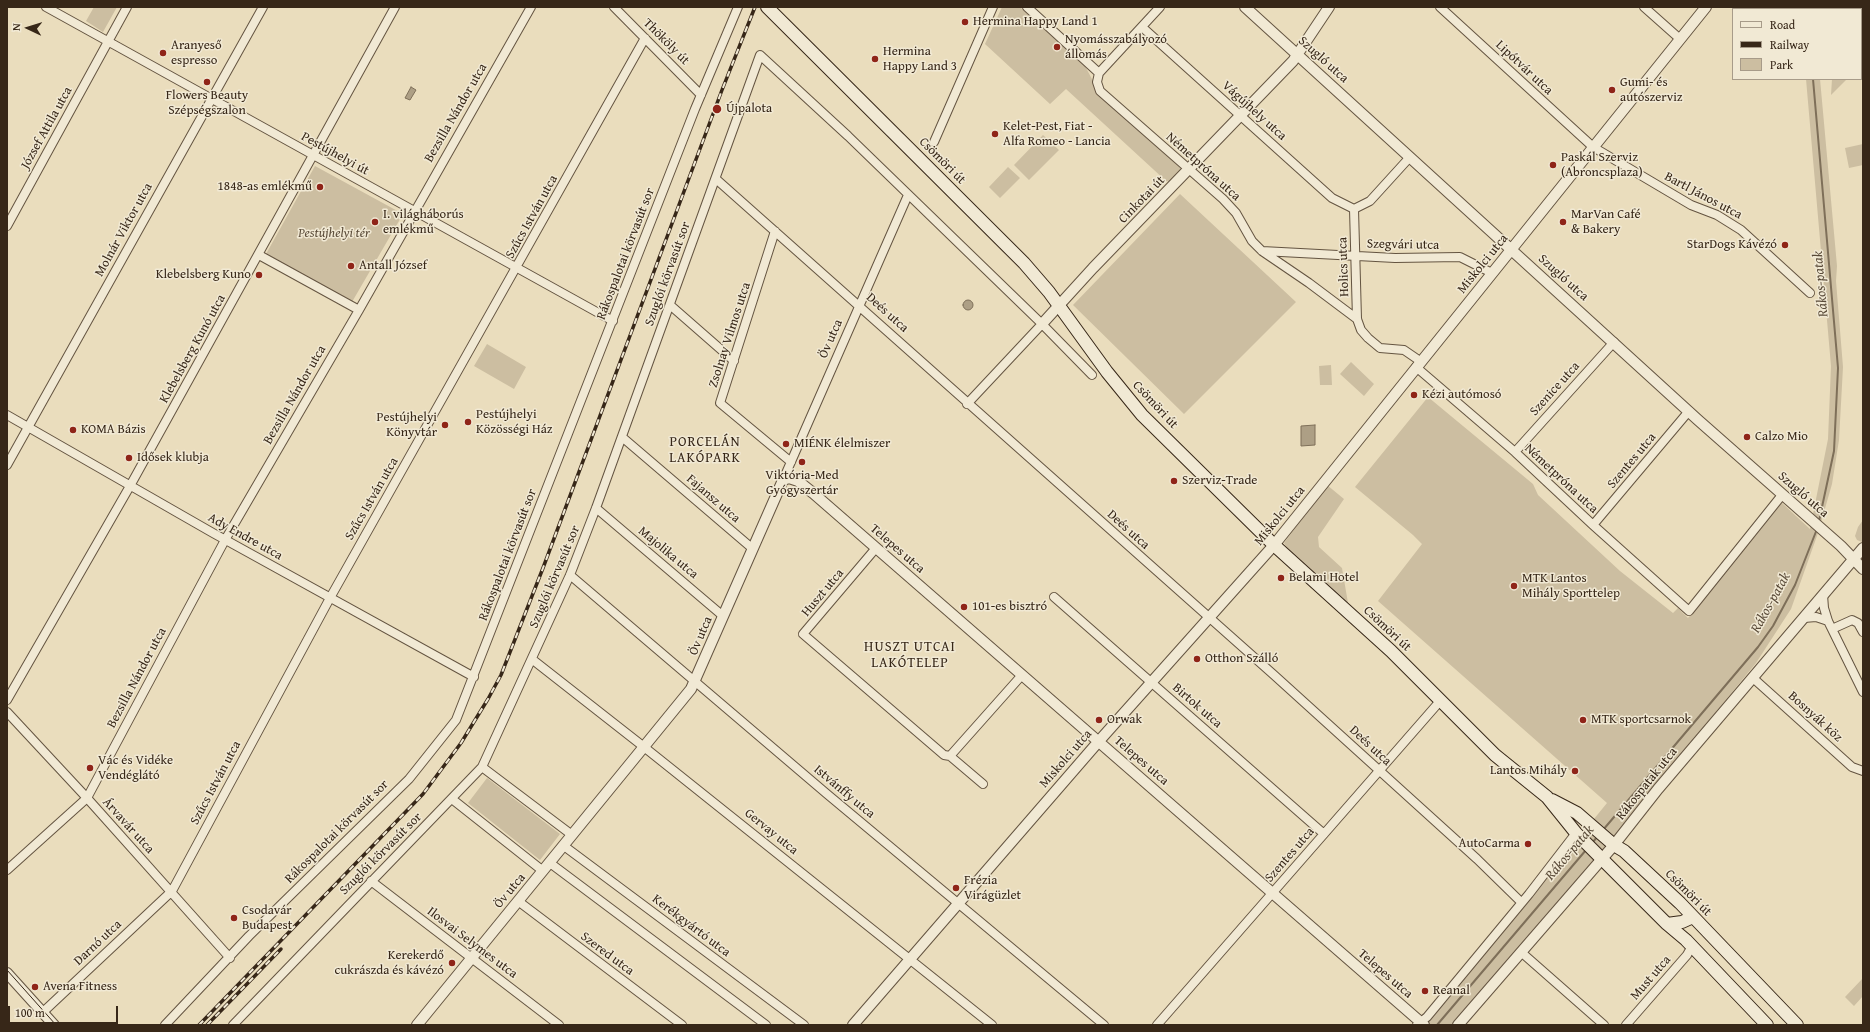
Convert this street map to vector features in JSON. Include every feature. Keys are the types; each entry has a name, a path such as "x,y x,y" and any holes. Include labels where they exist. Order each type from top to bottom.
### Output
{"main road":[{"name":"Csömöri út","path":"767,7 1038,278 1107,372 1142,415 1274,545 1391,651 1495,755 1548,797 1578,813 1614,845 1624,851 1680,903 1797,1025"},
{"name":"Csömöri út","path":"1548,797 1579,836 1667,924 1692,946 1767,1025"},
{"path":"1667,924 1682,922 1693,917"},
{"path":"1682,936 1684,927 1693,917"}],"street":[{"name":"Pestújhelyi út","path":"46,7 211,100 518,267 612,321"},
{"name":"József Attila utca","path":"7,226 127,7"},
{"name":"Molnár Viktor utca","path":"7,465 263,7"},
{"name":"Klebelsberg Kunó utca","path":"7,700 130,486 396,7"},
{"name":"Bezsilla Nándor utca","path":"87,798 224,540 359,310 531,7"},
{"name":"Thököly út","path":"614,7 702,94"},
{"name":"Rákospalotai körvasút sor","path":"165,1025 409,779 453,727 474,677 612,321 738,7"},
{"path":"934,142 993,7"},
{"path":"1027,7 1098,73 1160,7"},
{"name":"Szugló utca","path":"1245,7 1688,411 1823,530 1863,569"},
{"name":"Cinkotai út","path":"967,404 1058,306 1242,115 1298,54 1329,7"},
{"name":"Lipótvár utca","path":"1440,7 1593,147"},
{"path":"1644,7 1680,39"},
{"name":"Miskolci utca","path":"853,1025 1099,741 1274,545 1706,7"},
{"name":"Vágújhely utca","path":"1142,27 1242,115 1332,198 1354,209"},
{"name":"Szűcs István utca","path":"172,891 330,598 518,267 645,38"},
{"name":"Szuglói körvasút sor","path":"233,1025 482,767 533,660 570,575 622,437 760,55 848,136 908,195"},
{"name":"Németpróna utca","path":"1098,73 1097,82 1100,91 1223,199 1236,213 1252,241 1262,251 1309,283 1357,319"},
{"name":"Bartl János utca","path":"1593,147 1692,205 1717,215 1741,230 1810,293"},
{"path":"1354,209 1370,201 1410,157"},
{"name":"Deés utca","path":"716,179 1209,618 1502,882 1521,902"},
{"path":"908,195 1042,324 1092,375"},
{"name":"Öv utca","path":"417,1025 691,689 908,195"},
{"name":"Holics utca","path":"1354,209 1357,319 1361,330 1373,344 1388,350 1404,350 1418,364"},
{"name":"Zsolnay Vilmos utca","path":"775,231 720,403 791,462"},
{"name":"Szegvári utca","path":"1262,251 1395,258 1460,257 1492,273"},
{"path":"259,255 359,310"},
{"path":"670,305 734,360"},
{"name":"Szenice utca","path":"1514,452 1614,342"},
{"name":"Németpróna utca","path":"1418,364 1688,611 1782,495"},
{"name":"Szentes utca","path":"1593,525 1688,411"},
{"name":"Ady Endre utca","path":"7,415 224,540 474,677"},
{"name":"Fajansz utca","path":"622,437 753,549"},
{"name":"Telepes utca","path":"784,480 789,478 798,481 1099,741 1421,1024"},
{"name":"Majolika utca","path":"596,508 723,616"},
{"name":"Huszt utca","path":"876,548 803,634 944,755 950,756 983,784"},
{"name":"Rákospatak utca","path":"1458,1025 1521,952 1600,856 1614,845 1863,548"},
{"name":"Istvánffy utca","path":"570,575 827,794 1104,1025"},
{"path":"1823,595 1824,608 1830,625 1863,692"},
{"name":"Birtok utca","path":"1054,597 1324,834"},
{"path":"1804,618 1816,617 1830,625 1852,620 1858,623 1863,632"},
{"name":"Gervay utca","path":"533,660 992,1025"},
{"path":"950,756 1022,675"},
{"name":"Bosnyák köz","path":"1753,678 1852,767 1863,772"},
{"name":"Szentes utca","path":"1157,1025 1441,700"},
{"name":"Árvavár utca","path":"7,712 172,891 230,958"},
{"path":"482,767 572,835"},
{"path":"7,870 87,798"},
{"path":"452,799 766,1025"},
{"path":"1421,1024 1521,902 1579,836"},
{"name":"Kerékgyártó utca","path":"564,846 804,1025"},
{"name":"Ilosvai Selymes utca","path":"371,881 559,1025"},
{"name":"Darnó utca","path":"42,1013 172,891"},
{"name":"Szered utca","path":"518,901 682,1025"},
{"name":"Must utca","path":"1626,1025 1687,955 1692,946"},
{"path":"1521,952 1604,1025"},
{"path":"7,973 54,1025"}],"green space":[{"path":"94,7 117,7 103,32 86,21"},
{"path":"1002,7 1020,7 1085,66 1093,81 1182,170 1170,182 1166,181 1066,89 1050,104 985,44"},
{"path":"1863,7 1863,31 1862,8 1834,8"},
{"name":"MTK Lantos Mihály Sporttelep","path":"1806,80 1820,80 1837,266 1836,281 1843,367 1839,440 1832,484 1818,533 1791,609 1756,663 1592,863 1519,949 1452,1025 1426,1025 1607,803 1378,601 1422,544 1355,487 1428,397 1533,484 1538,495 1620,571 1673,613 1678,608 1688,618 1782,503 1810,529 1828,439 1831,366"},
{"path":"1832,80 1846,80 1831,95"},
{"path":"1043,135 1059,150 1029,180 1014,165"},
{"path":"1863,144 1863,165 1849,168 1845,148"},
{"name":"Pestújhelyi tér","path":"315,166 403,214 352,302 266,254"},
{"path":"1008,167 1020,178 1000,198 989,187"},
{"path":"1180,194 1296,302 1184,414 1073,305"},
{"path":"487,344 526,367 514,389 474,366"},
{"path":"1351,362 1374,384 1364,396 1340,374"},
{"path":"1331,365 1332,385 1320,385 1319,366"},
{"path":"1327,485 1344,499 1318,537 1319,547 1342,568 1348,603 1347,605 1287,548 1284,543"},
{"path":"1863,520 1862,542 1857,540 1855,536 1858,527"},
{"path":"487,778 560,834 540,860 468,803"},
{"path":"1863,978 1863,996 1854,1006 1845,997"}],"shaded area":[{"path":"411,87 416,90 410,100 405,98"},
{"path":"966,300 970,300 973,305 970,310 966,310 963,307 963,303"},
{"path":"1315,425 1315,445 1301,446 1301,426"}],"waterway":[{"name":"Rákos-patak","path":"1813,80 1838,368 1834,451 1819,521"},
{"name":"Rákos-patak","path":"1603,830 1758,647 1773,626 1795,585 1817,529"},
{"name":"Rákos-patak","path":"1592,843 1598,836"},
{"name":"Rákos-patak","path":"1437,1025 1586,850"}],"tram line":[{"path":"7,970 56,1025"}],"railway":[{"path":"199,1025 423,794 461,743 488,699 501,675 543,568 722,90 755,7"},
{"path":"207,1025 281,949"}],"place":[{"name":"Hermina Happy Land 1","path":"965,22"},
{"name":"Nyomásszabályozó állomás","path":"1057,47"},
{"name":"Aranyeső espresso","path":"163,53"},
{"name":"Hermina Happy Land 3","path":"875,59"},
{"name":"Flowers Beauty Szépségszalon","path":"207,82"},
{"name":"Gumi- és autószerviz","path":"1612,90"},
{"name":"Újpalota","path":"717,109"},
{"name":"Kelet-Pest, Fiat - Alfa Romeo - Lancia","path":"995,134"},
{"name":"Paskál Szerviz (Abroncsplaza)","path":"1553,165"},
{"name":"1848-as emlékmű","path":"320,187"},
{"name":"I. világháborús emlékmű","path":"375,222"},
{"name":"MarVan Café & Bakery","path":"1563,222"},
{"name":"StarDogs Kávézó","path":"1785,245"},
{"name":"Antall József","path":"351,266"},
{"name":"Klebelsberg Kuno","path":"259,275"},
{"name":"Kézi autómosó","path":"1414,395"},
{"name":"Pestújhelyi Közösségi Ház","path":"468,422"},
{"name":"Pestújhelyi Könyvtár","path":"445,425"},
{"name":"KOMA Bázis","path":"73,430"},
{"name":"Calzo Mio","path":"1747,437"},
{"name":"MIÉNK élelmiszer","path":"786,444"},
{"name":"Idősek klubja","path":"129,458"},
{"name":"Viktória-Med Gyógyszertár","path":"802,462"},
{"name":"Szerviz-Trade","path":"1174,481"},
{"name":"Belami Hotel","path":"1281,578"},
{"name":"MTK Lantos Mihály Sporttelep","path":"1514,586"},
{"name":"101-es bisztró","path":"964,607"},
{"name":"Otthon Szálló","path":"1197,659"},
{"name":"Orwak","path":"1099,720"},
{"name":"MTK sportcsarnok","path":"1583,720"},
{"name":"Vác és Vidéke Vendéglátó","path":"90,768"},
{"name":"Lantos Mihály","path":"1575,771"},
{"name":"AutoCarma","path":"1528,844"},
{"name":"Frézia Virágüzlet","path":"956,888"},
{"name":"Csodavár Budapest","path":"234,918"},
{"name":"Kerekerdő cukrászda és kávézó","path":"452,963"},
{"name":"Avena Fitness","path":"35,987"},
{"name":"Reanal","path":"1425,991"}],"district":[{"name":"PORCELÁN LAKÓPARK","path":"705,450"},
{"name":"HUSZT UTCAI LAKÓTELEP","path":"910,656"}]}
